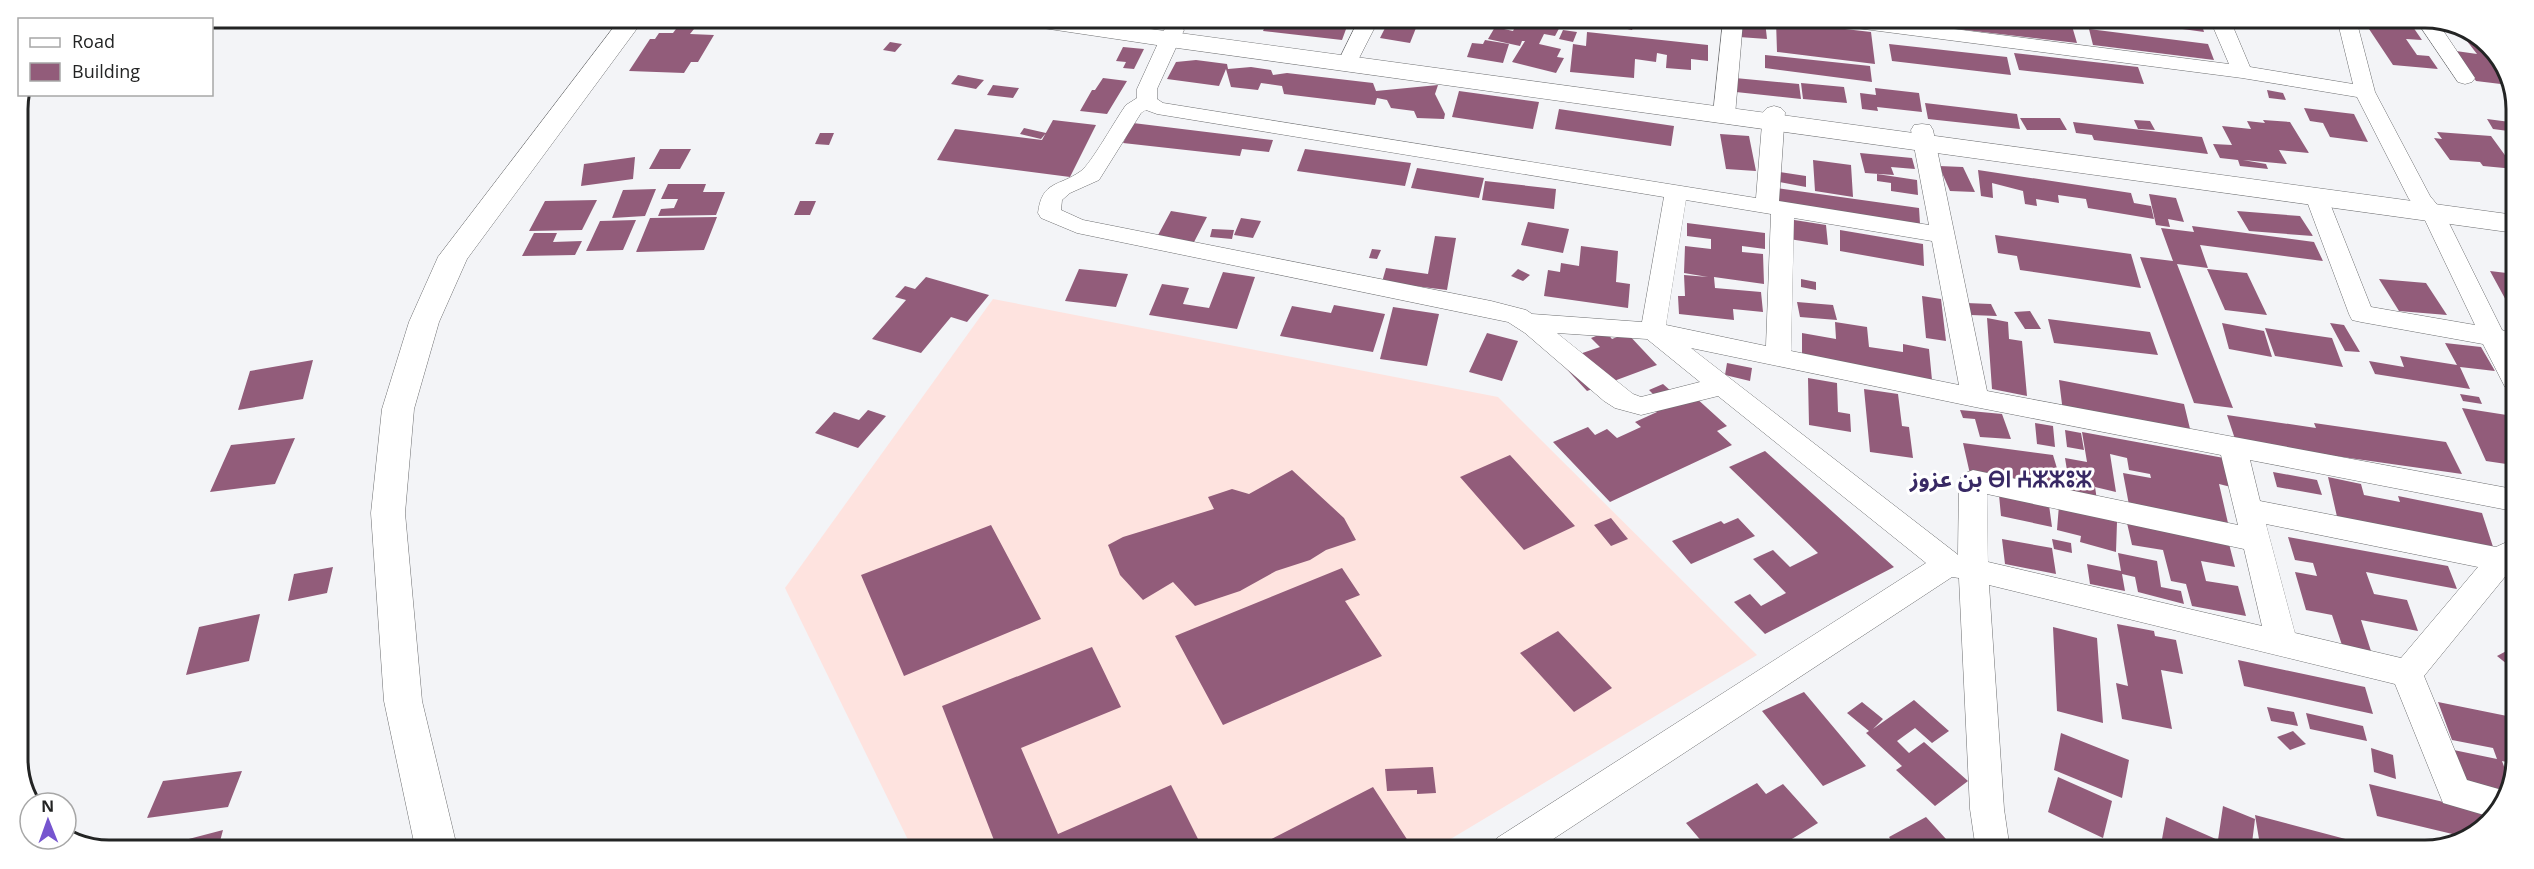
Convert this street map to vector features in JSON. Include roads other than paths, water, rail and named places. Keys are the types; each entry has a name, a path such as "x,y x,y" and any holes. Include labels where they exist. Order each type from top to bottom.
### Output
{"main road":[{"path":"434,840 403,701 388,513 398,409 424,322 453,257 626,28"},
{"path":"1124,28 2426,206 2505,222"},
{"path":"1924,136 2316,196 2505,211"}],"street":[{"path":"1349,59 1364,28"},
{"path":"1724,110 1732,28"},
{"path":"1950,28 2365,93"},
{"path":"2224,28 2242,72"},
{"path":"2349,28 2365,93 2426,206 2503,338"},
{"path":"2432,29 2465,78"},
{"path":"1147,101 1147,89 1172,35"},
{"path":"1147,101 1157,108 1676,190 1943,235"},
{"path":"1147,101 1133,109 1090,175 1062,188 1051,198 1049,213 1077,226 1517,316 1624,401 1641,406 1723,386"},
{"path":"1772,117 1778,357"},
{"path":"1924,136 1976,398"},
{"path":"1653,331 1676,190"},
{"path":"2316,196 2361,314 2503,338"},
{"path":"1525,322 1653,331 1976,398 2506,499"},
{"path":"1653,331 1961,567 2407,673"},
{"path":"2233,447 2282,643"},
{"path":"1992,840 1961,567 1973,481 2256,540"},
{"path":"2248,509 2506,555"},
{"path":"2407,673 2506,557"},
{"path":"1523,840 1961,567"},
{"path":"2407,673 2455,792 2493,802"}],"district":[{"name":"بن عزوز ⴱⵏ ⵄⵣⵣⵓⵣ","path":"2001,479"}]}
